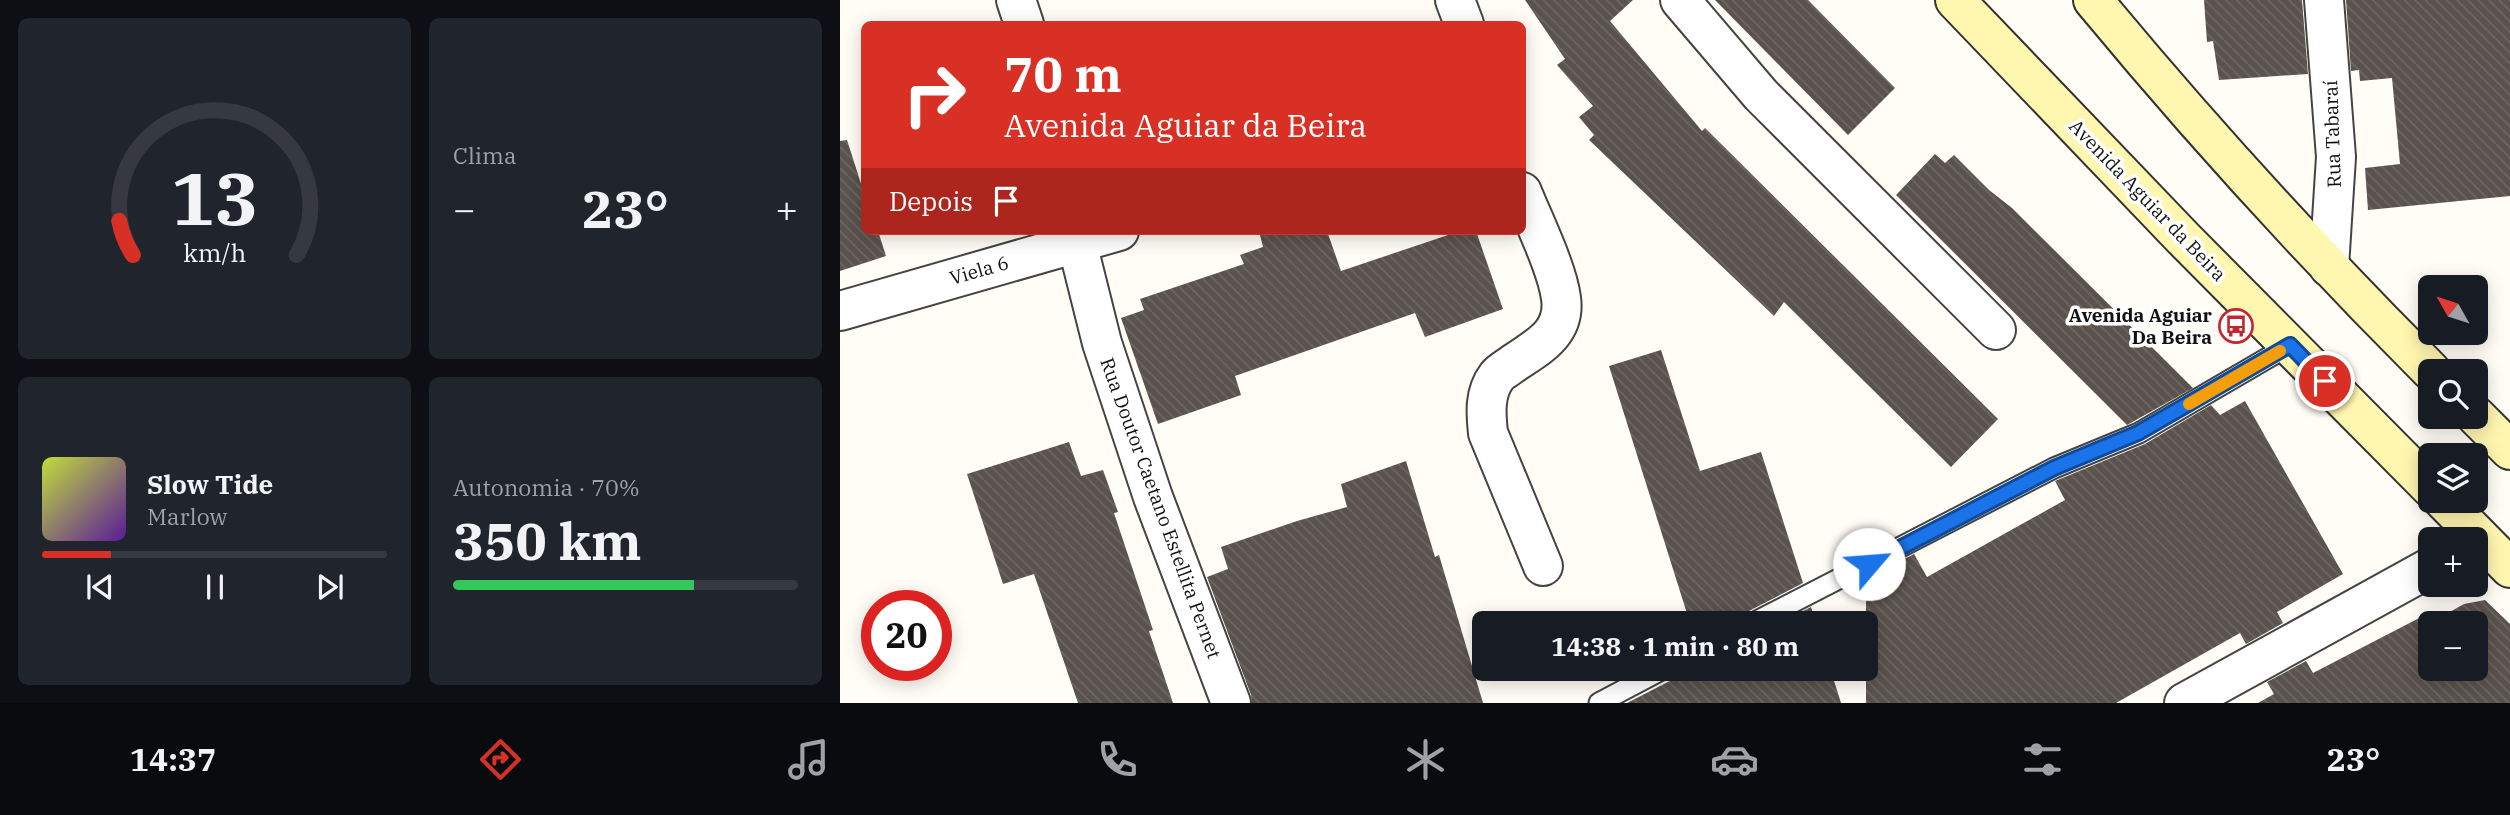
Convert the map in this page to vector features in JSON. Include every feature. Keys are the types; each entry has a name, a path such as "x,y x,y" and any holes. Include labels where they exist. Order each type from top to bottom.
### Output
{"main road":[{"name":"Avenida Aguiar da Beira","path":"1955,0 2183,238 2418,475"},
{"path":"2092,0 2329,268 2419,359"},
{"path":"2488,428 2510,450"},
{"path":"2454,513 2467,527"},
{"path":"2488,549 2510,568"}],"street":[{"path":"1016,0 1023,21"},
{"path":"1455,0 1463,21"},
{"path":"1680,0 1762,94 1996,330"},
{"name":"Rua Tabaraí","path":"2324,0 2336,157 2329,268"},
{"path":"1526,202 1562,300 1560,318 1550,338 1498,375 1489,392 1486,412 1488,433 1543,566"},
{"name":"Viela 6","path":"840,311 1076,236"},
{"name":"Rua Doutor Caetano Estellita Pernet","path":"1076,236 1102,344 1153,497 1231,703"},
{"path":"2185,703 2418,574"}],"lane":[{"path":"1776,611 2054,468 2138,433 2290,345"},
{"path":"1599,703 1640,681"}],"building":[{"path":"1525,0 1633,0 1610,21 1702,131 1705,128 1998,419 1951,467 1784,302 1774,316 1589,140 1594,135 1579,117 1593,106 1557,65 1565,59"},
{"path":"1715,0 1808,0 1895,88 1848,135"},
{"path":"2204,0 2302,0 2308,74 2219,80 2213,41 2207,42"},
{"path":"2346,0 2510,0 2510,196 2368,210 2365,168 2400,164 2392,78 2360,81 2359,70 2351,71"},
{"path":"847,140 861,184 861,235 879,235 886,256 840,271 840,141"},
{"path":"1935,154 1945,163 1954,155 1989,190 2012,208 2193,388 2127,425 1896,195"},
{"path":"1260,235 1328,235 1341,271 1448,235 1477,235 1503,309 1425,337 1415,313 1235,376 1241,395 1158,424 1121,318 1144,310 1140,299 1244,264 1240,255 1263,247"},
{"path":"1661,350 1700,471 1761,452 1803,583 1749,611 1686,611 1609,366"},
{"path":"2245,401 2343,574 2277,612 2283,623 2246,644 2240,633 2116,703 1866,703 1866,681 1878,681 1878,611 1866,611 1866,579 1914,554 1927,577 2065,500 2055,481 2145,444 2211,405 2220,415"},
{"path":"1069,442 1081,476 1103,470 1118,512 1114,513 1153,630 1149,631 1173,703 1078,703 1034,574 1003,584 967,474"},
{"path":"1406,461 1435,557 1439,555 1472,666 1472,681 1476,681 1483,703 1252,703 1207,577 1228,569 1221,547 1347,507 1341,484"},
{"path":"2485,600 2510,624 2510,703 2258,703 2274,694 2267,682 2306,661 2313,673 2418,619 2418,681 2488,681 2488,611 2451,611 2464,604"},
{"path":"1670,681 1834,681 1841,703 1627,703"}],"slow traffic":[{"path":"2189,404 2280,351"}],"place":[{"name":"Avenida Aguiar Da Beira","path":"2236,326"}],"route":[{"path":"1869,564 2054,468 2138,433 2290,345 2325,381"}]}
